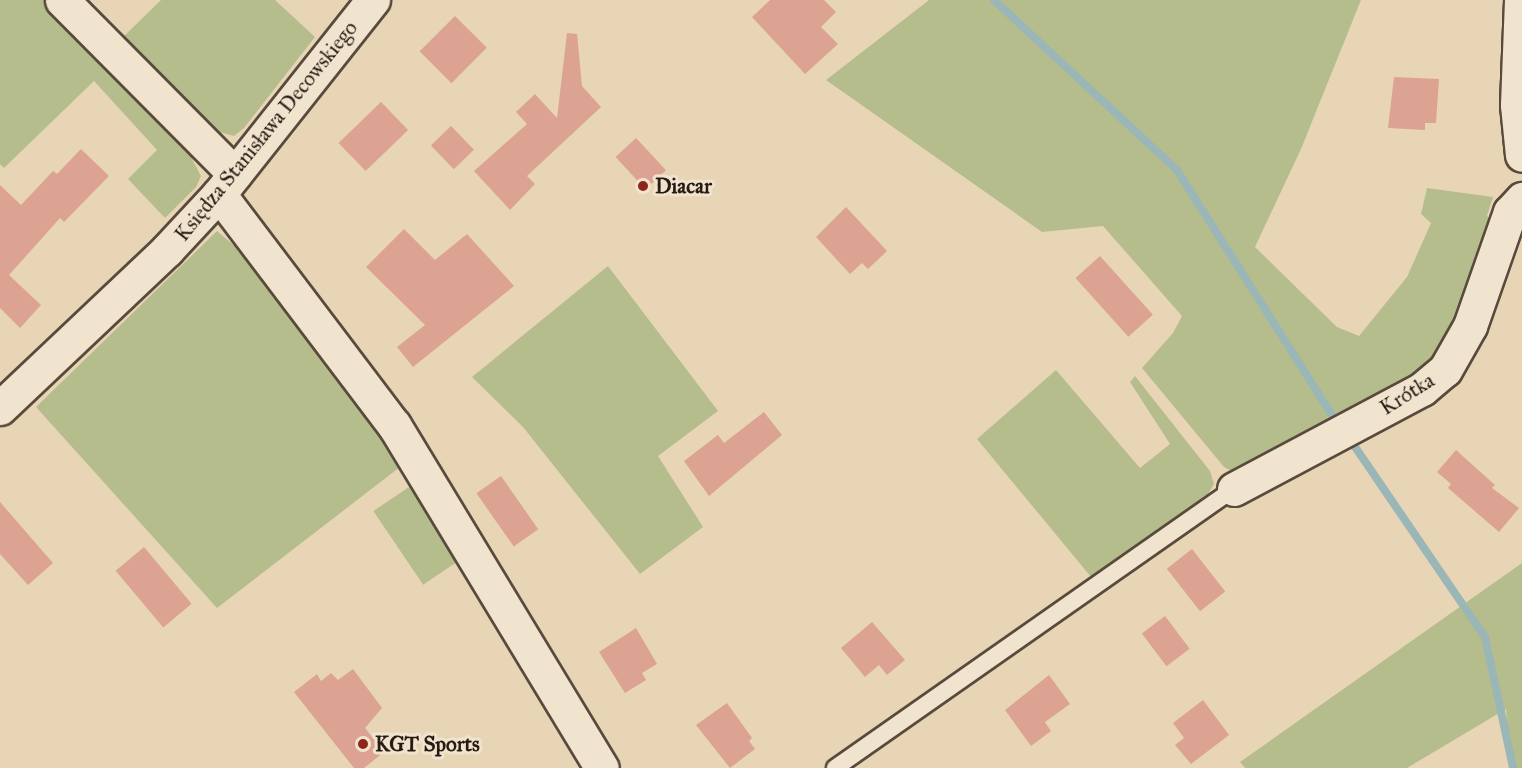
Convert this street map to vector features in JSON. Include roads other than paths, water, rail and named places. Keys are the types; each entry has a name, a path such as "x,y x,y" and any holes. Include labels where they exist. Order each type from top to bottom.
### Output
{"street":[{"path":"62,0 227,184 394,425 602,768"},
{"name":"Księdza Stanisława Decowskiego","path":"0,408 168,250 227,184 373,0"},
{"path":"1521,0 1517,105 1522,155"},
{"name":"Krótka","path":"1234,489 1422,389 1445,370 1470,326 1509,213 1522,200"}],"lane":[{"path":"835,768 1234,489"}],"waterway":[{"path":"994,0 1177,170 1337,423"},
{"path":"1349,438 1485,637 1513,768"}],"place":[{"name":"Diacar","path":"643,186"},
{"name":"KGT Sports","path":"363,744"}]}
